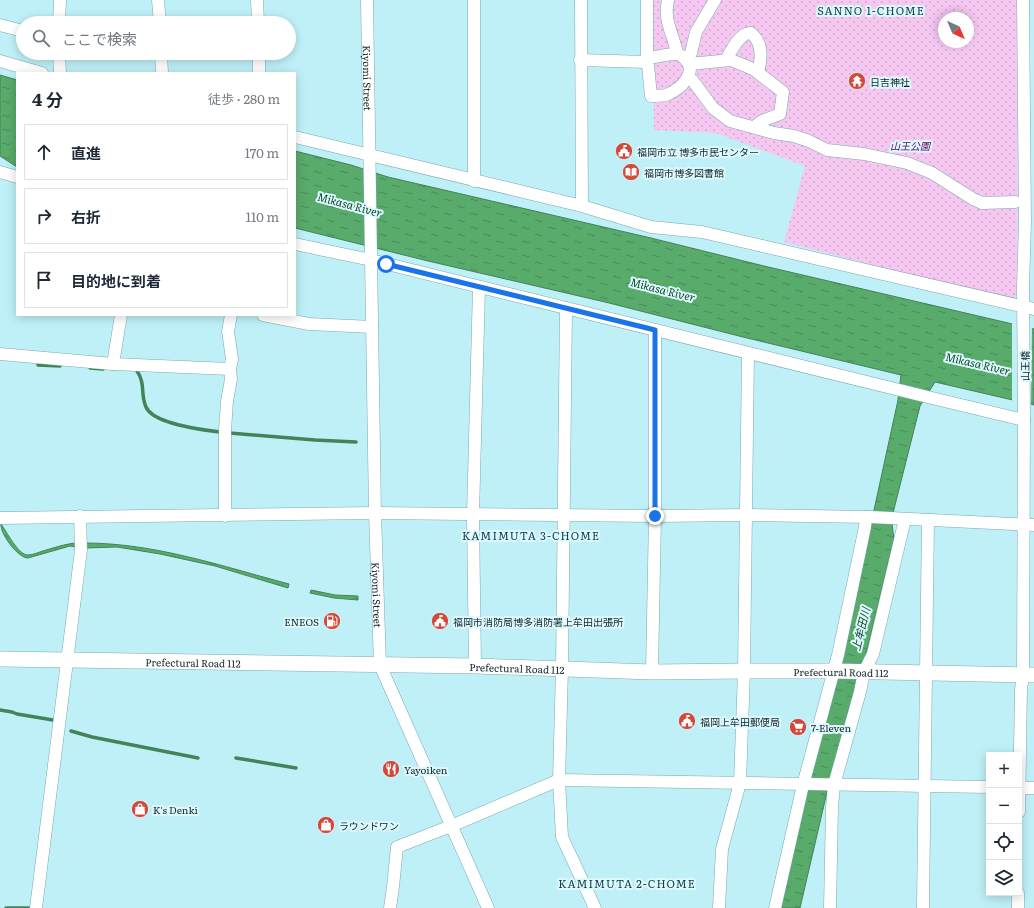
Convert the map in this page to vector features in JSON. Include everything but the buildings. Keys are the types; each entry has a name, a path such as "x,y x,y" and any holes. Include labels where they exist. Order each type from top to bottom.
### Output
{"main road":[{"name":"Prefectural Road 112","path":"0,659 475,666 652,672 835,671 1028,675"}],"street":[{"path":"59,16 60,0"},
{"path":"158,0 159,16"},
{"path":"257,0 258,16"},
{"name":"Kiyomi Street","path":"367,0 375,513 380,665 488,908"},
{"path":"474,0 474,181"},
{"path":"581,0 580,60 582,206"},
{"path":"648,0 651,96 667,95 678,89 688,77 691,70 668,26 666,12 668,0"},
{"path":"684,59 691,53 696,32 715,0"},
{"path":"1023,0 1034,0"},
{"name":"山王橋","path":"1022,752 1028,675 1029,524 1024,417 1029,223 1029,115 1023,0"},
{"path":"0,25 16,29"},
{"path":"726,60 742,36 751,32 758,40 761,49 758,72"},
{"path":"59,60 60,72"},
{"path":"161,60 162,72"},
{"path":"258,60 259,72"},
{"path":"580,60 731,60 758,72 783,92 780,114 762,121 754,127"},
{"path":"0,61 38,72"},
{"path":"688,77 693,81 713,108 730,121 799,138 827,150 864,154 907,163 932,173 973,199 982,203 1015,202"},
{"path":"296,137 582,206 651,227 702,232 1027,311"},
{"path":"0,172 16,177"},
{"path":"296,244 371,260 897,390 1024,417"},
{"path":"475,666 473,515 480,287"},
{"path":"566,308 562,669 559,780 562,837 595,908"},
{"path":"113,364 121,316"},
{"path":"225,516 225,430 227,401 231,379 230,370 232,359 228,331 231,316"},
{"path":"268,316 309,324 372,327"},
{"path":"652,672 655,516 655,330"},
{"path":"719,908 722,848 740,783 744,671 748,353"},
{"path":"0,354 113,364 230,370"},
{"path":"1,517 225,516 375,513 564,516 746,515 868,517 1029,524"},
{"path":"36,908 80,550 80,516"},
{"path":"775,908 805,784 835,671 868,517"},
{"path":"830,908 832,808 830,785 860,692 861,672 872,654 900,519"},
{"path":"923,908 928,520"},
{"path":"390,908 397,846 451,826 559,780 986,787"},
{"path":"1022,788 1034,788"},
{"path":"1018,896 1018,908"}],"green space":[{"name":"山王公園","path":"653,0 1018,0 1017,291 1014,299 1007,299 784,242 805,166 716,133 654,130"}],"water":[{"path":"0,75 16,80 16,166 0,156"},
{"path":"296,151 351,165 388,177 1034,329 1034,405 935,382 920,406 894,509 892,524 894,540 857,690 827,792 800,908 777,908 869,526 872,524 898,398 903,385 900,383 901,375 605,302 428,261 296,228"},
{"path":"1,524 20,551 28,555 74,543 110,544 162,551 213,563 289,584 288,588 215,566 160,554 117,547 86,548 70,546 28,558 19,554 10,545 3,534"},
{"path":"311,590 335,595 358,596 358,600 334,598 310,593"}],"pier":[{"path":"1012,322 1032,327 1031,407 1012,403"}],"waterway":[{"path":"38,365 60,366"},
{"path":"90,368 103,369"},
{"path":"137,371 141,380 144,402 150,413 158,418 179,425 220,432"},
{"path":"230,433 356,442"},
{"path":"0,710 53,720"},
{"path":"71,731 92,737 198,758"},
{"path":"236,758 296,768"},
{"path":"6,908 29,908"}],"place":[{"name":"日吉神社","path":"857,81"},
{"name":"福岡市立 博多市民センター","path":"624,151"},
{"name":"福岡市博多図書館","path":"631,172"},
{"name":"ENEOS","path":"332,621"},
{"name":"福岡市消防局博多消防署上牟田出張所","path":"440,621"},
{"name":"福岡上牟田郵便局","path":"687,721"},
{"name":"7-Eleven","path":"798,727"},
{"name":"Yayoiken","path":"391,769"},
{"name":"K's Denki","path":"140,809"},
{"name":"ラウンドワン","path":"326,825"}],"district":[{"name":"SANNO 1-CHOME","path":"871,10"},
{"name":"KAMIMUTA 3-CHOME","path":"531,535"},
{"name":"KAMIMUTA 2-CHOME","path":"627,883"}],"route":[{"path":"386,264 655,330 655,516"}],"water label":[{"name":"Mikasa River","path":"350,204"},
{"name":"Mikasa River","path":"663,289"},
{"name":"Mikasa River","path":"978,363"},
{"name":"上牟田川","path":"860,629"}]}
